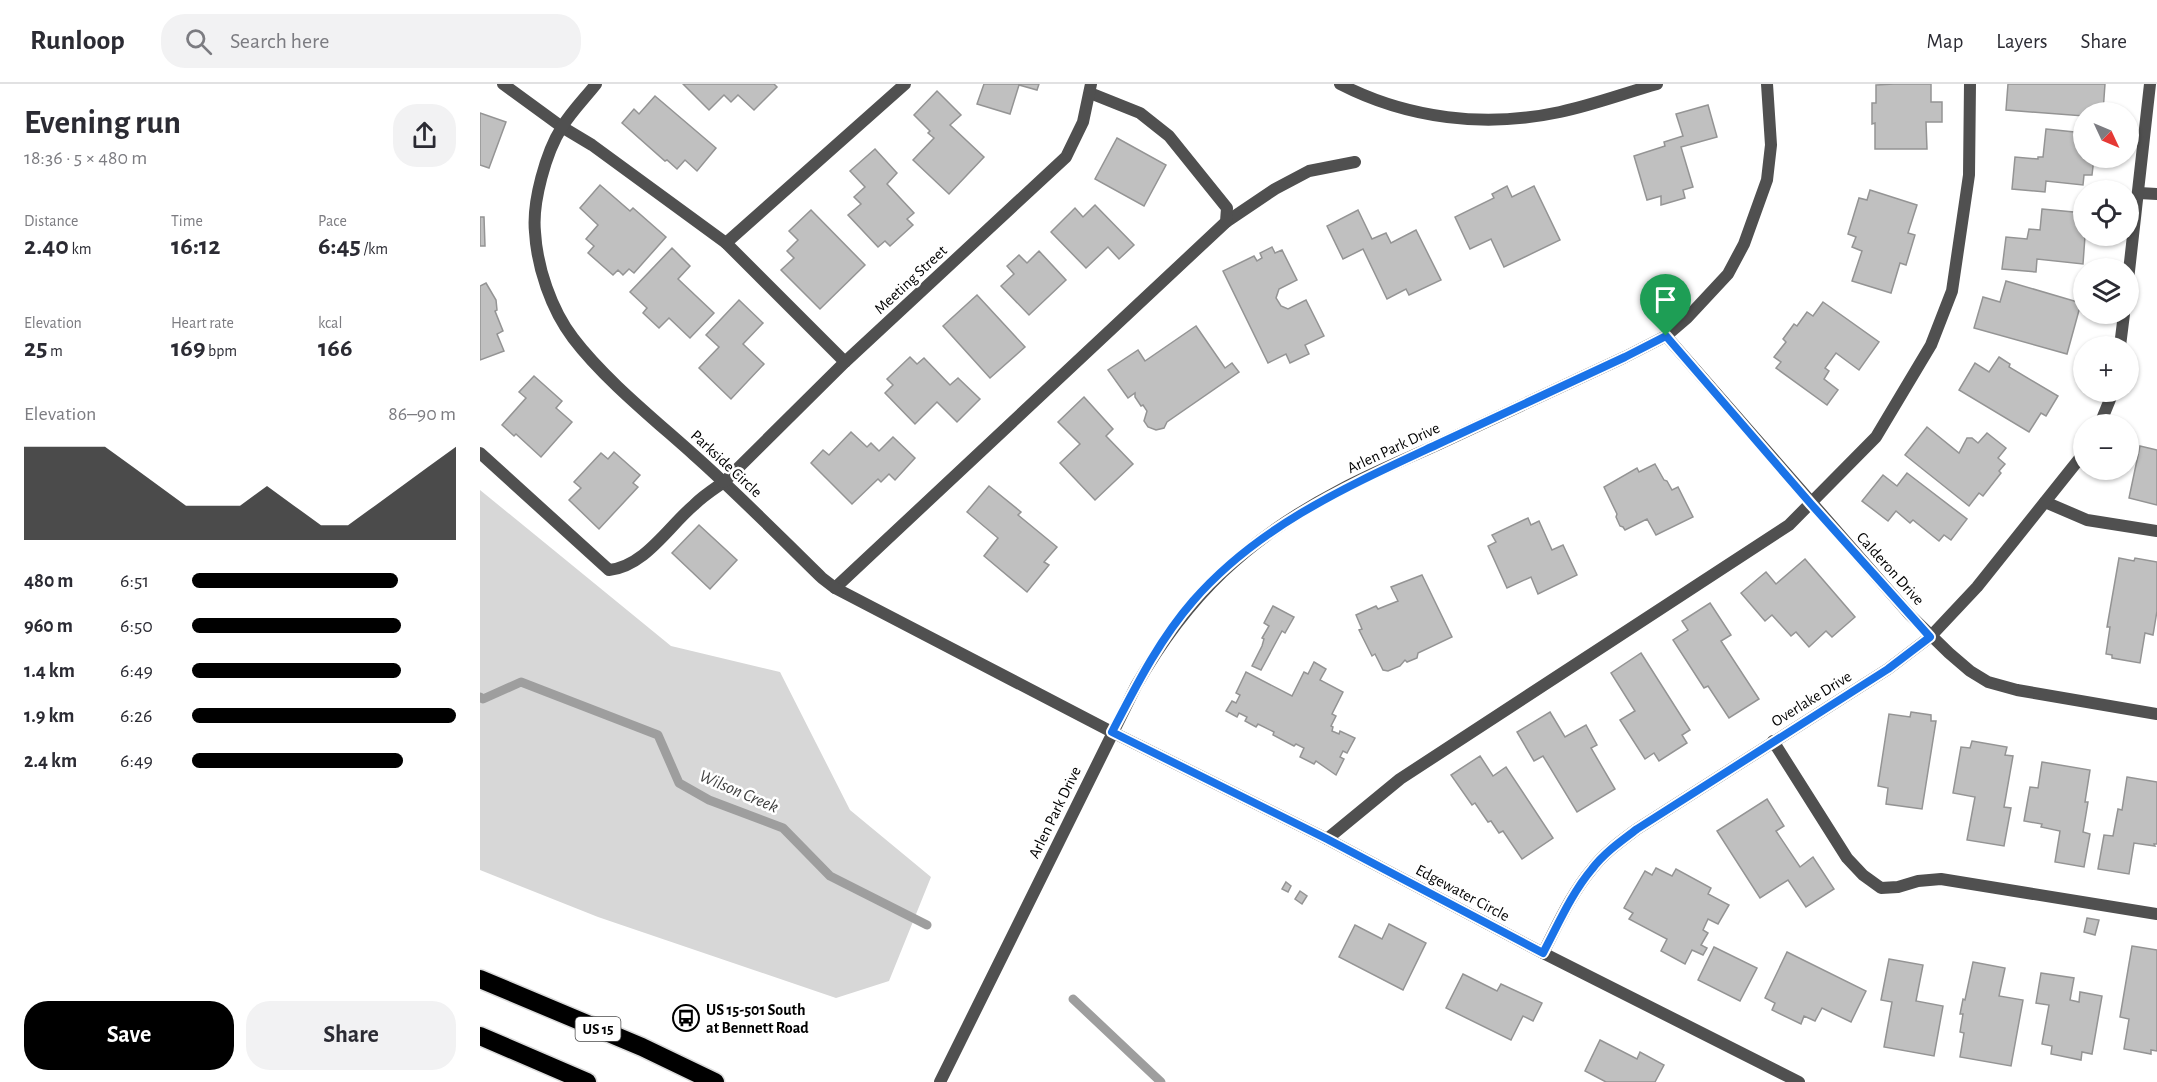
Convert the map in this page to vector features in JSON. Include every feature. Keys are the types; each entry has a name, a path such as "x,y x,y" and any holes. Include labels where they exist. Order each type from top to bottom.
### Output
{"highway":[{"name":"US 15","path":"480,979 642,1047 715,1082"},
{"path":"480,1036 587,1082"}],"street":[{"path":"503,84 562,127 592,145 726,243 845,362"},
{"name":"Parkside Circle","path":"596,84 562,127 548,158 538,196 534,230 541,266 553,303 572,337 599,367 835,588 1112,732"},
{"path":"726,243 905,84"},
{"path":"1340,84 1365,97 1436,117 1495,120 1560,112 1657,84"},
{"name":"Arlen Park Drive","path":"940,1082 1112,732 1154,654 1193,601 1241,554 1289,519 1341,489 1625,357 1666,336 1687,318 1728,274 1744,244 1767,180 1771,146 1767,84"},
{"path":"1327,839 1400,778 1789,525 1876,437 1931,345 1952,291 1969,175 1970,84"},
{"path":"2150,84 2139,193 2157,194"},
{"path":"1091,89 1140,113 1169,136 1227,208 1226,222"},
{"name":"Meeting Street","path":"480,453 609,570 621,568 638,559 693,505 724,482 845,362 1066,156 1083,122 1091,89"},
{"path":"835,588 1226,222 1275,189 1309,171 1355,162"},
{"name":"Calderon Drive","path":"1666,336 1930,637 1970,671 1988,682 2017,690 2157,714"},
{"name":"Overlake Drive","path":"1543,953 1575,892 1593,868 1611,850 1637,829 1888,669 1930,637 1977,587 2073,467"},
{"path":"2045,502 2087,520 2157,531"},
{"name":"Edgewater Circle","path":"1112,732 1327,839 1543,953 1799,1082"},
{"path":"1773,741 1846,858 1863,875 1881,888 1941,879 2157,914"}],"shaded area":[{"path":"480,490 671,646 780,672 850,810 931,877 889,981 836,998 598,917 480,870"}],"building":[{"path":"683,84 774,84 777,87 754,110 738,95 731,102 724,95 709,110"},
{"path":"984,84 1039,84 1037,90 1019,85 1010,114 977,104"},
{"path":"1931,84 1931,102 1942,102 1942,122 1926,122 1927,149 1875,149 1872,103 1876,103 1876,85"},
{"path":"2008,84 2105,84 2104,102 2073,102 2073,115 2006,110"},
{"path":"937,91 961,115 950,125 984,157 949,194 913,160 934,138 914,115"},
{"path":"655,96 716,148 697,171 685,160 677,169 622,123 634,109 639,114"},
{"path":"1708,105 1717,137 1681,147 1693,187 1683,190 1685,198 1661,205 1661,196 1647,200 1634,156 1665,146 1664,142 1683,136 1676,114"},
{"path":"480,113 506,122 489,168 480,165"},
{"path":"2046,129 2073,132 2073,168 2093,168 2092,175 2084,175 2084,180 2073,180 2073,184 2046,181 2045,192 2012,189 2015,157 2038,159 2038,157 2043,157"},
{"path":"1117,138 1166,165 1144,206 1095,179"},
{"path":"875,149 897,173 887,184 914,213 907,219 913,225 890,246 885,241 878,247 848,215 861,204 854,197 865,187 850,171"},
{"path":"600,185 630,211 633,208 666,237 634,273 629,269 623,275 618,270 613,275 588,253 594,246 586,239 598,225 580,208"},
{"path":"1507,186 1512,197 1534,186 1560,240 1504,267 1491,239 1470,249 1455,217 1494,198 1492,194"},
{"path":"1870,190 1917,205 1908,233 1915,235 1906,265 1900,263 1891,293 1852,281 1862,251 1852,247 1856,237 1848,234 1859,198 1867,200"},
{"path":"1095,205 1134,245 1119,259 1108,247 1086,268 1051,232 1075,208 1083,217"},
{"path":"2042,209 2073,212 2073,246 2084,246 2083,258 2073,258 2073,263 2037,259 2036,272 2002,269 2006,237 2027,239 2029,229 2040,230"},
{"path":"811,210 865,265 820,309 781,270 794,258 787,251 798,240 789,231"},
{"path":"1358,210 1372,239 1386,233 1391,243 1416,230 1441,280 1409,295 1406,289 1387,299 1363,249 1343,259 1327,226"},
{"path":"480,217 484,217 485,246 480,246"},
{"path":"1272,247 1275,253 1282,250 1297,280 1279,289 1276,298 1281,306 1288,309 1306,300 1324,336 1305,345 1309,354 1290,363 1286,354 1268,363 1223,271 1254,256 1257,261 1262,258 1260,253"},
{"path":"672,248 690,266 678,279 714,313 690,338 669,318 659,328 643,313 647,308 630,292"},
{"path":"1039,251 1066,280 1029,315 1001,286 1014,274 1007,266 1019,255 1027,263"},
{"path":"2006,281 2073,301 2073,324 2075,324 2067,354 1974,328 1983,297 2000,302"},
{"path":"486,283 496,300 497,310 495,311 503,331 497,334 504,351 480,360 480,286"},
{"path":"977,295 1025,347 990,378 943,326"},
{"path":"739,300 763,323 743,344 764,364 731,399 699,368 719,347 706,335"},
{"path":"1823,302 1879,342 1859,370 1836,353 1825,368 1829,371 1824,379 1838,390 1827,405 1776,368 1781,362 1774,357 1786,342 1783,339 1794,324 1797,326 1807,312 1813,316"},
{"path":"1196,326 1225,368 1232,363 1239,372 1167,422 1164,428 1156,430 1148,427 1144,421 1147,411 1135,397 1135,393 1128,398 1108,370 1138,350 1145,361"},
{"path":"910,357 917,364 924,358 950,385 958,378 980,399 957,422 937,402 915,424 885,393 893,385 887,379"},
{"path":"1999,357 2010,364 2009,367 2058,396 2046,416 2041,413 2029,432 1959,390 1975,363 1989,372"},
{"path":"534,376 562,401 556,408 572,422 541,457 516,434 514,436 502,425 526,398 519,392"},
{"path":"1084,397 1113,429 1106,436 1133,464 1095,500 1060,463 1080,444 1058,422"},
{"path":"1927,427 1959,453 1967,438 1972,438 1978,443 1987,433 2006,448 1998,458 2005,464 1999,471 2001,473 1983,496 1979,493 1969,506 1905,455"},
{"path":"851,432 867,447 871,443 879,451 893,437 915,458 895,480 889,474 881,482 878,479 852,504 811,463 823,450 829,455"},
{"path":"2140,446 2157,450 2157,505 2129,498 2133,480 2139,480"},
{"path":"614,452 640,475 633,483 638,487 599,529 569,500 581,488 574,482 601,453 608,459"},
{"path":"1655,464 1672,490 1678,487 1693,517 1656,535 1647,519 1625,530 1620,526 1604,487 1637,468 1639,472"},
{"path":"1907,473 1967,519 1951,540 1944,535 1939,541 1913,520 1910,523 1896,511 1888,521 1862,501 1883,475 1897,486"},
{"path":"989,486 1021,512 1018,515 1057,547 1044,562 1049,565 1027,592 984,556 998,538 967,512"},
{"path":"1528,518 1531,525 1539,521 1552,550 1563,545 1577,575 1538,594 1531,577 1507,588 1488,546 1496,542 1492,535"},
{"path":"699,525 737,560 710,589 672,553"},
{"path":"2119,558 2157,562 2157,611 2153,635 2145,633 2140,663 2112,658 2112,655 2106,654 2110,627 2107,627"},
{"path":"1805,559 1855,617 1832,637 1826,631 1809,647 1796,632 1791,636 1772,615 1765,621 1741,593 1766,572 1776,584"},
{"path":"1422,575 1452,637 1418,653 1417,658 1407,662 1405,660 1400,666 1388,671 1383,670 1375,654 1372,656 1359,630 1362,629 1356,615 1376,606 1378,609 1398,601 1391,587"},
{"path":"1710,603 1731,635 1721,641 1759,699 1729,718 1708,686 1704,688 1673,640 1688,630 1682,621"},
{"path":"1273,606 1294,617 1285,633 1282,631 1261,670 1252,666 1269,626 1264,623"},
{"path":"1641,653 1690,730 1682,735 1687,743 1659,761 1654,753 1645,759 1620,720 1635,711 1611,673"},
{"path":"1314,662 1326,669 1320,680 1343,692 1332,714 1336,716 1331,726 1332,731 1339,734 1340,731 1355,738 1347,753 1343,751 1340,757 1344,759 1336,775 1316,761 1314,764 1300,757 1304,748 1296,744 1294,746 1258,724 1256,727 1245,721 1247,717 1239,713 1237,717 1226,711 1232,701 1236,703 1240,695 1236,693 1246,672 1292,696 1304,672 1308,674"},
{"path":"1550,712 1565,737 1586,725 1597,745 1591,748 1615,789 1577,812 1543,756 1534,761 1517,732"},
{"path":"1911,712 1931,715 1931,721 1936,721 1922,809 1886,804 1888,788 1878,786 1889,714 1910,717"},
{"path":"1972,741 2007,747 2005,755 2013,756 2004,807 2011,808 2004,846 1967,840 1975,797 1953,793 1961,747 1970,748"},
{"path":"1480,756 1493,776 1506,767 1553,838 1522,859 1503,831 1499,833 1475,803 1472,805 1451,775"},
{"path":"2042,762 2090,770 2083,832 2090,834 2084,867 2055,862 2060,831 2041,827 2042,824 2024,821 2030,787 2038,788"},
{"path":"2127,777 2157,782 2157,844 2154,844 2155,846 2134,843 2129,874 2098,869 2104,835 2113,836 2118,809 2122,810"},
{"path":"1767,799 1784,826 1776,831 1800,867 1813,857 1834,889 1806,907 1788,880 1760,898 1717,831"},
{"path":"1656,868 1672,876 1676,869 1711,888 1708,894 1729,905 1718,924 1708,919 1703,930 1708,933 1701,945 1707,948 1703,955 1692,950 1685,964 1661,951 1667,939 1629,919 1633,913 1624,908 1645,871 1652,875"},
{"path":"1286,882 1291,886 1288,892 1282,889"},
{"path":"1300,891 1307,896 1302,904 1295,899"},
{"path":"2087,918 2099,920 2095,935 2084,932"},
{"path":"1389,924 1426,943 1403,990 1339,957 1355,925 1382,939"},
{"path":"2132,946 2157,950 2157,1051 2151,1050 2151,1054 2124,1049 2129,1019 2120,1017"},
{"path":"1714,947 1757,968 1740,1001 1698,980"},
{"path":"1787,952 1866,991 1851,1022 1822,1008 1815,1021 1804,1016 1801,1024 1772,1010 1775,1003 1765,998"},
{"path":"1889,959 1923,965 1916,1001 1943,1006 1934,1056 1884,1047 1892,1002 1881,1000"},
{"path":"1973,962 2005,968 1999,996 2023,1000 2011,1066 1960,1057 1964,1033 1960,1032 1963,1014 1960,1014"},
{"path":"2041,973 2074,978 2070,1000 2079,1002 2080,992 2102,996 2092,1054 2082,1052 2081,1060 2051,1054 2052,1046 2042,1044 2049,1005 2036,1003"},
{"path":"1463,974 1497,991 1501,984 1542,1003 1533,1021 1523,1016 1511,1040 1446,1008"},
{"path":"1600,1040 1637,1059 1640,1052 1664,1065 1655,1082 1606,1082 1585,1071"}],"waterway":[{"name":"Wilson Creek","path":"480,697 483,699 521,682 658,735 679,783 709,800 783,828 830,876 927,925"},
{"name":"Wilson Creek","path":"1073,999 1161,1082"}],"place":[{"name":"US 15-501 South at Bennett Road","path":"686,1018"}],"route":[{"path":"1666,336 1930,637 1888,669 1637,829 1611,850 1593,868 1575,892 1543,953 1327,839 1112,732 1154,654 1193,601 1241,554 1289,519 1341,489 1666,336"}]}
